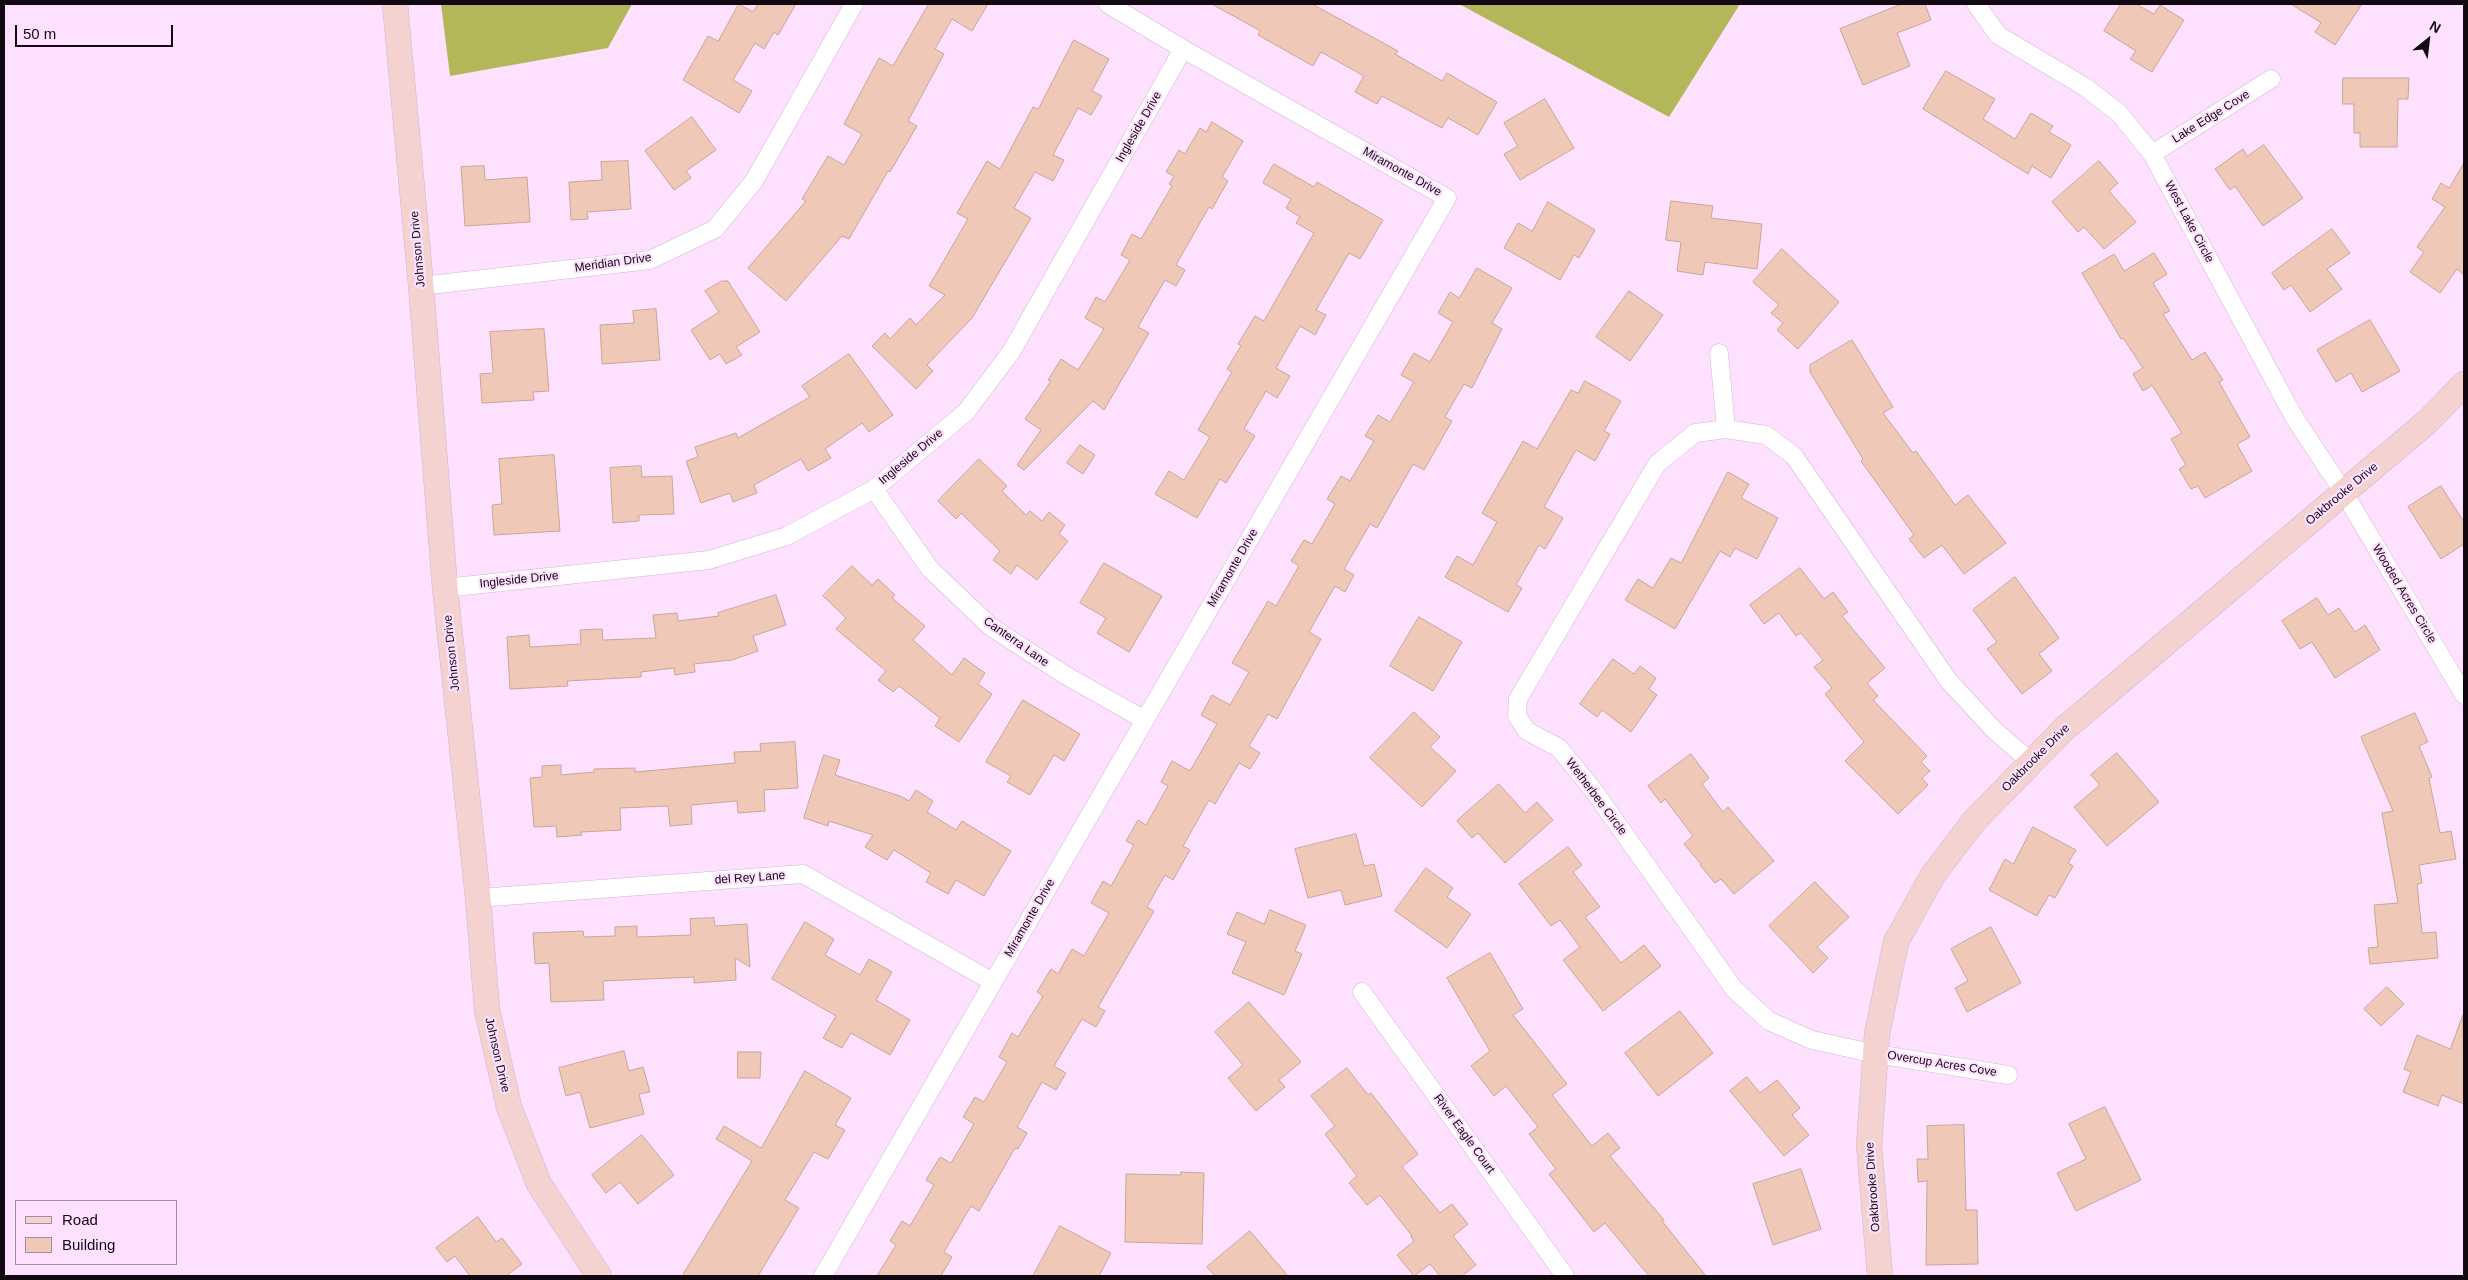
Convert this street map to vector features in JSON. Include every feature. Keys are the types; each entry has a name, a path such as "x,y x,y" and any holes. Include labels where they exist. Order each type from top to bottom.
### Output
{"street":[{"name":"Johnson Drive","path":"394,4 421,286 444,588 478,898 487,1010 509,1107 539,1184 599,1276"},
{"name":"Meridian Drive","path":"421,286 650,260 715,230 754,181 854,4"},
{"name":"Miramonte Drive","path":"823,1276 1447,198 1183,49 1108,4"},
{"name":"West Lake Circle","path":"1976,4 1998,36 2085,87 2119,113 2152,154 2294,417 2344,493"},
{"name":"Ingleside Drive","path":"444,588 708,560 787,536 874,488 966,412 1012,352 1183,49"},
{"name":"Lake Edge Cove","path":"2152,154 2271,79"},
{"path":"1719,352 1726,429"},
{"name":"Oakbrooke Drive","path":"1880,1276 1868,1145 1877,1034 1896,942 1933,875 1968,828 2063,730 2427,422 2464,384"},
{"name":"Wetherbee Circle","path":"1876,1054 1812,1040 1769,1021 1734,989 1594,790 1559,748 1527,731 1517,716 1518,699 1657,464 1695,433 1726,429 1766,435 1794,456 1948,680 1994,730 2031,762"},
{"name":"Canterra Lane","path":"874,488 930,569 991,627 1065,675 1145,720"},
{"name":"Wooded Acres Circle","path":"2344,493 2464,695"},
{"name":"del Rey Lane","path":"478,898 803,874 993,982"},
{"name":"River Eagle Court","path":"1362,992 1565,1276"},
{"name":"Overcup Acres Cove","path":"1876,1054 2008,1074"}],"shaded area":[{"path":"441,4 632,4 608,48 450,76"},
{"path":"1459,4 1740,4 1669,117"}],"building":[{"path":"739,4 753,12 758,4 796,4 778,35 774,32 764,49 755,43 733,80 752,91 739,113 683,80 708,36 718,41"},
{"path":"926,4 988,4 972,31 952,19 935,49 944,54 908,121 917,126 890,172 888,171 849,239 842,236 786,301 748,268 806,201 802,199 828,156 844,165 862,134 844,124 879,58 893,66 928,5"},
{"path":"1212,4 1312,4 1398,51 1395,54 1442,81 1447,73 1497,102 1478,135 1448,118 1442,128 1382,96 1377,104 1355,92 1364,76 1321,52 1313,66 1258,35 1260,31"},
{"path":"1902,4 1925,4 1931,20 1897,33 1910,66 1863,85 1840,29"},
{"path":"2121,4 2136,4 2154,14 2160,5 2184,20 2152,72 2130,59 2136,51 2104,31"},
{"path":"2291,4 2362,4 2335,45 2315,32 2321,23"},
{"path":"1074,40 1109,59 1092,91 1102,96 1091,115 1078,108 1053,155 1064,160 1053,181 1035,172 1014,208 1031,218 972,318 927,365 933,371 916,389 872,346 885,333 890,339 910,318 916,325 945,295 929,286 968,219 957,213 987,161 1000,169 1033,107 1038,109"},
{"path":"1946,71 1995,99 1983,119 2015,139 2031,113 2053,126 2049,132 2071,145 2051,178 2032,166 2028,174 1923,109"},
{"path":"2343,78 2409,78 2408,99 2398,99 2397,147 2360,147 2360,133 2354,133 2354,104 2343,104"},
{"path":"1545,99 1574,148 1520,180 1504,154 1518,146 1504,123"},
{"path":"692,117 716,150 686,171 691,178 674,190 645,151"},
{"path":"1212,122 1243,141 1222,177 1228,181 1212,209 1209,207 1176,265 1185,270 1176,286 1165,280 1138,327 1149,333 1104,410 1093,401 1024,470 1017,465 1041,430 1025,419 1051,381 1048,380 1061,359 1078,370 1104,329 1085,318 1096,297 1105,302 1130,260 1121,255 1132,234 1141,239 1172,186 1169,184 1174,176 1166,172 1179,150 1185,154 1200,128 1206,132"},
{"path":"2264,145 2303,198 2263,226 2235,186 2230,190 2215,169 2243,149 2247,156"},
{"path":"628,161 631,209 587,212 588,219 571,220 569,182 602,180 601,162"},
{"path":"2099,161 2118,183 2109,191 2136,222 2104,249 2084,227 2078,232 2052,202"},
{"path":"2464,163 2464,275 2457,269 2440,293 2410,272 2424,252 2417,247 2445,207 2432,199 2441,183 2449,188"},
{"path":"1274,164 1314,187 1317,182 1383,220 1360,259 1349,253 1316,310 1326,315 1315,335 1300,326 1276,368 1290,376 1277,398 1266,391 1244,429 1255,436 1226,483 1220,479 1197,518 1155,494 1169,471 1184,480 1210,437 1198,430 1232,372 1227,369 1241,346 1238,344 1255,316 1264,321 1314,233 1296,223 1300,217 1286,208 1291,199 1263,183"},
{"path":"484,166 485,180 527,177 530,222 465,226 461,167"},
{"path":"1671,201 1713,206 1711,218 1762,224 1757,269 1705,262 1703,275 1677,271 1681,242 1666,240"},
{"path":"1548,202 1595,230 1579,258 1574,255 1560,280 1504,248 1518,223 1532,231"},
{"path":"2332,229 2350,253 2327,269 2342,289 2310,312 2291,285 2284,290 2272,273"},
{"path":"1782,249 1839,302 1798,349 1777,330 1783,323 1771,313 1779,305 1753,282"},
{"path":"2154,253 2167,274 2153,283 2170,311 2163,314 2192,360 2205,352 2223,380 2219,382 2250,437 2237,444 2252,471 2205,498 2198,486 2191,489 2179,469 2186,465 2171,439 2182,433 2152,385 2143,391 2133,374 2143,368 2123,338 2121,339 2082,273 2114,254 2124,271"},
{"path":"1477,268 1512,288 1492,323 1502,329 1472,388 1464,384 1445,417 1452,421 1424,470 1413,464 1377,528 1370,524 1344,569 1354,575 1345,592 1335,586 1309,632 1321,639 1277,719 1268,714 1249,746 1260,753 1250,769 1239,763 1215,804 1209,800 1183,846 1190,850 1173,880 1165,875 1147,907 1154,911 1098,1007 1105,1011 1096,1027 1082,1019 1054,1066 1066,1073 1056,1090 1042,1082 1017,1127 1027,1133 1018,1149 1015,1148 979,1211 971,1206 944,1252 952,1257 941,1276 877,1276 896,1245 890,1241 902,1221 910,1226 934,1185 926,1180 940,1157 951,1163 974,1124 963,1117 975,1097 984,1102 1007,1062 999,1057 1012,1033 1018,1037 1043,996 1037,992 1051,969 1058,974 1072,949 1084,956 1109,913 1091,903 1103,881 1111,886 1134,845 1126,841 1138,820 1146,825 1168,786 1161,782 1172,761 1190,771 1217,724 1201,715 1212,695 1230,705 1249,672 1232,663 1268,601 1276,606 1299,566 1291,561 1304,540 1312,544 1335,504 1327,499 1341,476 1350,481 1374,441 1365,436 1378,415 1390,422 1414,382 1401,375 1414,353 1430,362 1453,322 1438,313 1450,292 1459,298"},
{"path":"722,281 728,281 760,332 736,347 742,355 726,364 720,354 710,360 691,330 719,312 705,291"},
{"path":"1629,291 1663,315 1630,361 1596,337"},
{"path":"656,309 660,360 602,364 600,325 634,323 633,311"},
{"path":"2370,320 2400,371 2362,392 2351,373 2336,382 2317,350"},
{"path":"544,329 549,391 533,392 534,400 482,403 480,374 493,373 490,332"},
{"path":"1852,340 1893,407 1883,413 1913,453 1916,451 1955,505 1968,495 2006,543 1964,574 1942,545 1924,558 1909,539 1914,535 1861,461 1863,459 1810,372 1810,365"},
{"path":"849,354 893,415 869,432 862,423 825,449 831,458 808,471 801,459 754,485 757,493 733,502 730,493 701,503 686,461 698,457 695,447 736,433 738,438 810,397 802,386"},
{"path":"1585,381 1621,401 1604,431 1610,434 1595,461 1576,450 1544,507 1563,518 1545,549 1539,545 1516,585 1522,588 1508,612 1445,577 1457,556 1473,565 1497,522 1482,513 1523,441 1537,449 1571,390 1578,393"},
{"path":"1080,445 1095,455 1083,474 1067,463"},
{"path":"554,455 560,531 494,535 492,505 502,504 499,459"},
{"path":"979,459 1007,486 1002,491 1026,515 1030,511 1042,521 1049,512 1065,525 1059,534 1068,541 1037,580 1017,565 1011,574 993,560 1000,551 961,513 956,519 938,501"},
{"path":"641,466 642,477 672,476 674,514 639,515 639,521 613,523 610,468"},
{"path":"1728,472 1749,484 1741,498 1778,518 1757,559 1735,548 1730,557 1720,551 1675,629 1625,600 1638,579 1653,588 1671,558 1681,563"},
{"path":"2441,486 2464,522 2464,544 2441,559 2408,507"},
{"path":"1104,563 1162,596 1129,652 1097,633 1106,618 1080,603"},
{"path":"852,566 872,585 878,579 895,595 892,598 925,626 913,640 952,675 964,658 985,673 978,684 992,694 959,742 935,726 940,718 899,686 893,692 878,680 886,671 836,629 846,618 823,596"},
{"path":"1800,568 1824,599 1833,592 1848,612 1842,616 1885,668 1867,683 1878,696 1873,700 1927,756 1921,762 1930,771 1922,778 1928,785 1898,814 1845,761 1864,742 1825,694 1832,688 1814,667 1823,660 1801,633 1796,636 1779,613 1764,624 1750,605"},
{"path":"2015,577 2059,638 2039,654 2052,671 2022,694 1987,649 1997,642 1973,610"},
{"path":"776,595 786,625 753,636 758,651 732,660 694,664 695,672 675,675 674,668 641,672 641,677 567,681 568,686 510,689 507,637 529,635 530,647 581,644 580,630 602,629 603,640 656,638 653,615 677,613 678,621 719,616 718,613"},
{"path":"2317,598 2328,615 2339,608 2355,632 2365,625 2380,650 2335,678 2312,642 2300,649 2282,621"},
{"path":"1419,617 1462,642 1433,691 1390,666"},
{"path":"1613,659 1634,674 1640,666 1656,678 1649,689 1657,695 1631,732 1602,710 1597,717 1580,704"},
{"path":"1023,700 1080,734 1064,761 1054,755 1030,795 1007,782 1011,776 986,762"},
{"path":"1414,712 1440,737 1430,747 1456,771 1422,807 1370,758"},
{"path":"2415,713 2428,742 2419,746 2432,777 2429,778 2440,833 2451,831 2456,859 2419,865 2422,883 2417,884 2422,933 2436,932 2438,958 2370,964 2368,948 2378,947 2374,905 2398,903 2382,813 2393,811 2361,737"},
{"path":"795,742 798,788 764,790 765,811 738,813 737,801 691,805 692,824 670,826 668,806 620,808 621,830 581,832 582,835 557,837 556,826 534,827 530,778 542,777 542,766 561,765 561,775 594,772 594,769 635,768 635,772 735,763 734,752 761,751 760,744"},
{"path":"2117,753 2159,802 2107,846 2074,807 2100,785 2091,775"},
{"path":"1691,754 1709,778 1702,784 1723,812 1728,807 1774,861 1734,894 1721,879 1715,883 1700,865 1684,844 1693,836 1665,799 1661,803 1648,786"},
{"path":"824,755 840,760 835,775 900,796 909,801 916,790 933,801 927,812 956,830 962,821 1011,851 984,896 956,880 948,894 926,882 931,873 894,850 887,860 865,847 873,835 829,821 828,826 804,818"},
{"path":"1499,784 1525,813 1537,802 1553,820 1505,863 1478,833 1472,838 1457,821"},
{"path":"2033,827 2076,850 2068,863 2073,866 2055,898 2049,895 2037,916 1989,890 2005,859 2013,864"},
{"path":"1356,834 1364,866 1374,864 1382,896 1345,905 1341,890 1308,898 1295,849"},
{"path":"1568,847 1582,865 1573,872 1600,907 1585,917 1621,963 1644,945 1661,966 1603,1011 1563,960 1580,947 1560,920 1551,926 1519,884"},
{"path":"1426,868 1453,888 1447,897 1471,914 1447,948 1395,911"},
{"path":"1815,882 1849,917 1817,947 1828,958 1813,973 1769,926"},
{"path":"1270,910 1306,925 1295,951 1302,954 1284,995 1232,973 1246,942 1227,934 1237,912 1264,924"},
{"path":"714,918 715,926 747,924 750,967 735,958 736,980 694,983 694,977 603,981 604,1000 551,1002 549,963 535,964 533,933 583,931 584,937 615,936 615,927 637,926 637,937 691,935 690,919"},
{"path":"805,922 834,939 825,955 860,975 869,959 892,972 876,1000 910,1020 890,1055 851,1033 842,1048 823,1038 836,1016 772,979"},
{"path":"1991,927 2021,983 1967,1012 1955,988 1968,981 1951,949"},
{"path":"1490,953 1523,1009 1513,1015 1567,1084 1552,1095 1592,1146 1608,1133 1620,1148 1610,1156 1664,1220 1662,1221 1706,1276 1649,1276 1605,1223 1594,1232 1549,1174 1556,1169 1529,1134 1538,1127 1506,1086 1494,1096 1471,1066 1490,1051 1447,978"},
{"path":"2387,987 2404,1004 2381,1026 2364,1009"},
{"path":"1249,1002 1301,1062 1279,1080 1285,1087 1256,1111 1228,1078 1243,1065 1215,1032"},
{"path":"1680,1011 1713,1053 1658,1096 1625,1053"},
{"path":"2463,1015 2464,1104 2442,1095 2438,1106 2403,1092 2411,1072 2404,1069 2417,1035 2450,1049"},
{"path":"624,1051 629,1071 643,1067 650,1092 639,1094 644,1114 590,1128 580,1092 566,1096 559,1068"},
{"path":"738,1052 761,1052 760,1078 738,1078"},
{"path":"1347,1068 1368,1095 1371,1093 1418,1154 1402,1167 1440,1213 1452,1204 1468,1224 1453,1236 1476,1265 1462,1276 1440,1276 1430,1264 1414,1276 1397,1255 1414,1241 1412,1236 1380,1195 1367,1205 1349,1183 1357,1176 1325,1134 1335,1126 1311,1096"},
{"path":"805,1071 851,1098 835,1125 845,1130 828,1159 814,1152 785,1200 799,1208 758,1276 682,1276 752,1161 716,1139 724,1126 761,1148"},
{"path":"1747,1077 1760,1093 1777,1080 1800,1108 1792,1115 1809,1135 1784,1156 1730,1091"},
{"path":"2105,1107 2141,1180 2076,1211 2057,1173 2086,1159 2069,1124"},
{"path":"1964,1125 1966,1210 1977,1210 1978,1264 1926,1265 1927,1181 1918,1182 1917,1159 1928,1159 1927,1126"},
{"path":"642,1135 674,1175 638,1204 620,1182 606,1193 592,1175"},
{"path":"1801,1169 1821,1229 1773,1245 1753,1184"},
{"path":"1181,1172 1204,1173 1202,1244 1125,1242 1126,1174 1181,1175"},
{"path":"478,1217 496,1242 502,1238 522,1264 506,1276 470,1276 455,1256 447,1262 436,1248"},
{"path":"1060,1226 1111,1253 1099,1276 1033,1276"},
{"path":"1250,1231 1288,1276 1215,1276 1207,1267"}]}
